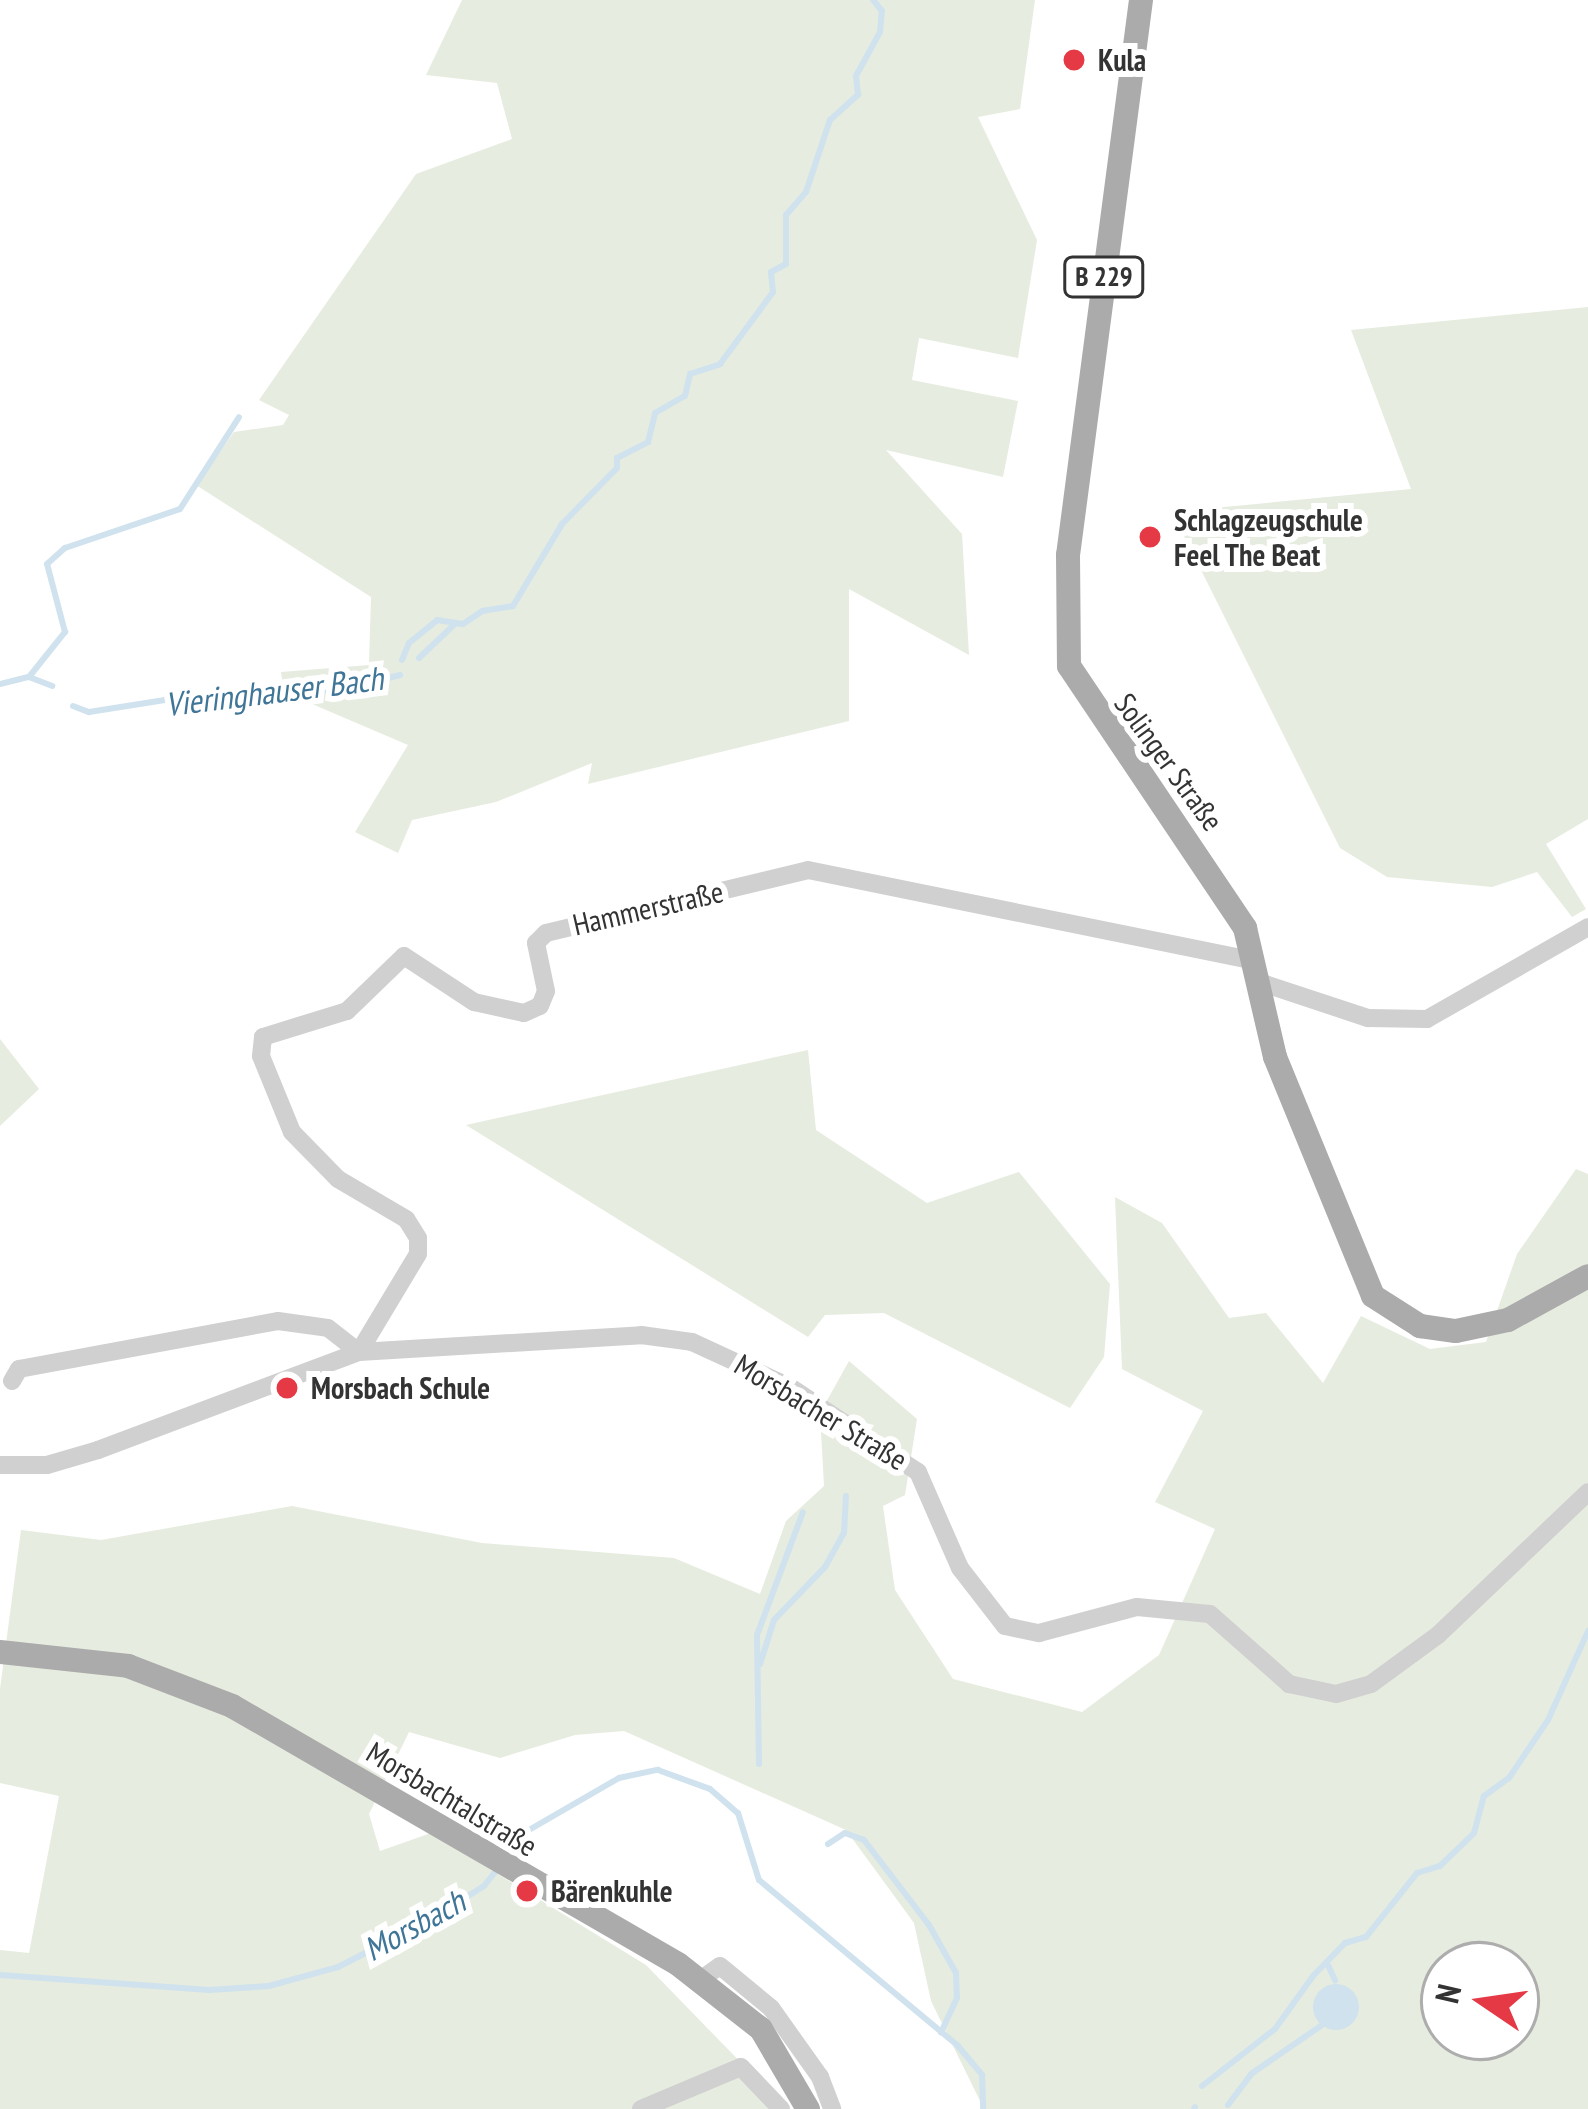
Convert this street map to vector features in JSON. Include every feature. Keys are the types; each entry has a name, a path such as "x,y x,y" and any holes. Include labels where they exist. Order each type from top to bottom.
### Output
{"main road":[{"name":"Solinger Straße","path":"1141,0 1068,555 1065,649 1093,709 1229,899 1257,972 1275,1057 1357,1266 1379,1302 1420,1326 1456,1331 1508,1320 1588,1276"},
{"name":"Morsbachtalstraße","path":"0,1652 99,1660 189,1685 700,1980 761,2029 808,2109"}],"street":[{"name":"Hammerstraße","path":"359,1352 418,1254 418,1238 406,1219 338,1179 301,1143 282,1118 261,1056 263,1036 347,1011 390,961 419,961 453,992 524,1013 540,1006 546,991 536,943 546,933 808,870 1257,972"},
{"path":"1257,972 1368,1018 1427,1019 1588,927"},
{"path":"12,1381 19,1369 278,1321 328,1328 359,1352"},
{"name":"Morsbacher Straße","path":"0,1465 47,1465 98,1450 359,1352 641,1335 692,1342 790,1387 918,1472 959,1568 1005,1626 1039,1633 1137,1607 1210,1614 1289,1684 1322,1693 1370,1684 1438,1635 1588,1492"},
{"path":"700,1980 720,1966 771,2008 820,2077 832,2109"},
{"path":"641,2109 741,2067 781,2109"}],"shaded area":[{"path":"462,0 1035,0 1020,109 978,117 1037,240 1018,358 919,338 912,380 1018,401 1003,477 886,450 962,534 969,655 849,589 849,721 588,784 592,763 496,802 412,820 398,853 355,832 408,745 284,692 281,672 369,665 371,597 196,485 234,432 283,425 289,415 259,400 416,174 512,139 497,83 426,75"},
{"path":"1588,307 1588,819 1546,844 1586,909 1572,917 1537,872 1492,887 1387,877 1340,848 1172,512 1411,489 1351,330"},
{"path":"0,1039 39,1089 0,1126"},
{"path":"808,1050 816,1130 927,1203 1019,1172 1110,1284 1104,1357 1070,1408 884,1313 825,1315 808,1337 466,1125"},
{"path":"1576,1169 1588,1174 1588,2109 984,2109 931,2001 914,1923 846,1830 624,1731 575,1735 500,1758 409,1732 369,1814 380,1851 431,1833 646,1965 786,2109 0,2109 0,1950 29,1953 59,1796 0,1783 0,1689 21,1530 101,1540 292,1506 482,1543 674,1558 760,1594 786,1521 824,1486 820,1413 849,1361 917,1419 905,1495 883,1506 895,1590 953,1679 1082,1712 1159,1655 1215,1529 1155,1502 1203,1411 1122,1369 1115,1197 1162,1223 1229,1318 1266,1313 1323,1383 1361,1316 1430,1349 1486,1342 1517,1254"}],"water":[{"path":"1336,1984 1352,1991 1359,2007 1352,2023 1336,2030 1320,2023 1313,2007 1320,1991"}],"waterway":[{"name":"Vieringhauser Bach","path":"402,660 409,643 437,620 463,624 482,611 513,606 562,524 617,468 617,458 648,442 655,413 685,396 690,374 720,364 773,292 771,272 786,264 786,215 806,192 830,120 858,95 856,76 880,32 882,11 873,0"},
{"path":"29,677 65,632 47,564 65,548 180,509 239,417"},
{"name":"Vieringhauser Bach","path":"419,658 455,624"},
{"name":"Vieringhauser Bach","path":"73,706 89,712 184,697 340,690 400,675"},
{"name":"Vieringhauser Bach","path":"0,684 29,677 52,686"},
{"path":"760,1664 774,1620 825,1567 844,1533 846,1496"},
{"path":"759,1764 757,1635 803,1512"},
{"path":"1202,2086 1275,2029 1313,1976 1345,1943 1366,1937 1417,1873 1440,1866 1474,1833 1484,1796 1509,1778 1548,1720 1588,1631"},
{"name":"Morsbach","path":"506,1856 522,1834 619,1778 658,1770 710,1789 738,1813 759,1880 958,2046 982,2075 983,2109"},
{"path":"828,1844 845,1833 864,1840 929,1925 956,1973 957,1998 941,2032"},
{"name":"Morsbach","path":"0,1975 209,1990 269,1986 338,1967 432,1919 484,1886 499,1867"},
{"path":"1328,1965 1335,1980"},
{"path":"1228,2105 1251,2074 1322,2025"}],"place":[{"name":"Kula","path":"1074,60"},
{"name":"Schlagzeugschule Feel The Beat","path":"1150,537"},
{"name":"Morsbach Schule","path":"287,1388"},
{"name":"Bärenkuhle","path":"527,1891"}]}
